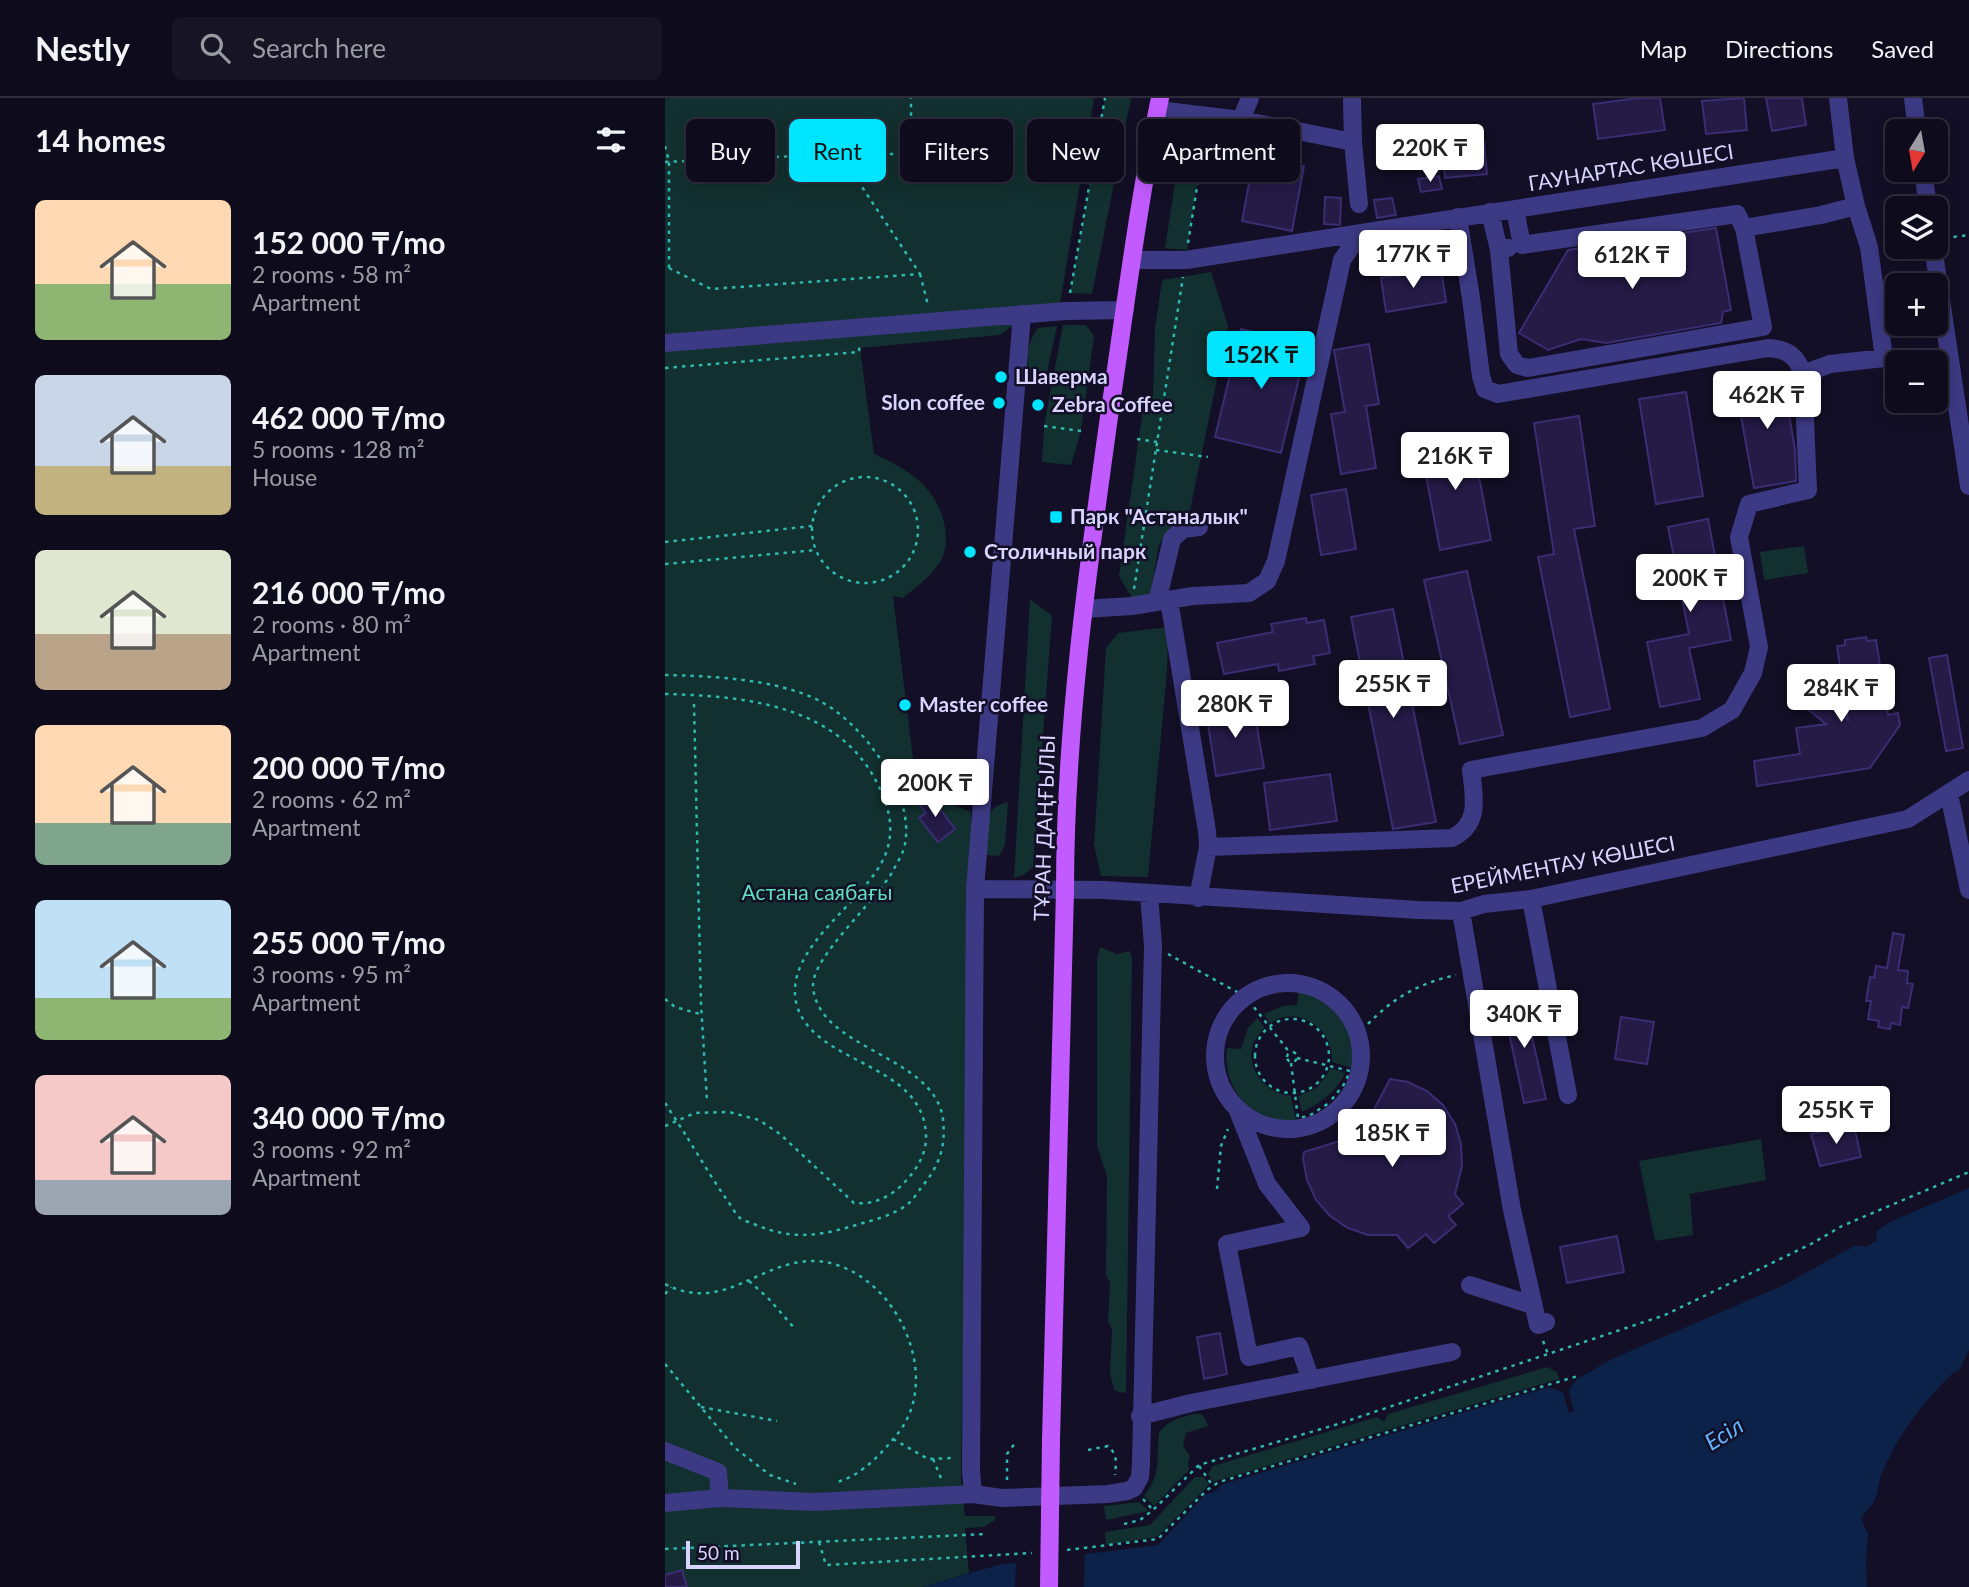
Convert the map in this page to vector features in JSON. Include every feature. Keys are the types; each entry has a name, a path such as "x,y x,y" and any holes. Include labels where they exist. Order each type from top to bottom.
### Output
{"main road":[{"name":"ТҰРАН ДАҢҒЫЛЫ","path":"1049,1587 1065,816 1070,734 1091,549 1125,310 1159,104"}],"street":[{"path":"1241,119 1250,98"},
{"path":"1352,98 1359,204"},
{"path":"1803,374 1830,365 1884,358 1869,247 1845,158 1838,98"},
{"path":"1913,98 1916,119"},
{"path":"1159,104 1233,119"},
{"path":"1300,132 1353,142"},
{"name":"ГАУHАРТАС КӨШЕСІ","path":"1133,260 1184,268 1361,233 1845,158"},
{"path":"1744,228 1856,206"},
{"path":"1515,209 1522,245"},
{"path":"1490,212 1499,250 1509,354 1517,365 1528,368 1763,327 1744,228 1737,214 1499,250"},
{"path":"1208,847 1452,838 1462,833 1471,819 1474,804 1471,770 1702,728 1732,710 1753,673 1759,647 1739,537 1749,504 1808,490 1803,374 1798,361 1790,353 1768,348 1497,394 1485,389 1458,217"},
{"path":"1084,609 1132,606 1193,596 1249,593 1267,581 1276,561 1342,260 1361,233"},
{"path":"1935,259 1969,486"},
{"path":"665,343 1021,314 1125,310"},
{"path":"973,1494 975,890 1021,314"},
{"path":"1198,898 1208,847 1163,601 1172,539 1183,529 1199,527"},
{"name":"ЕРЕЙМЕНТАУ КӨШЕСІ","path":"975,890 1065,890 1461,911 1484,904 1531,899 1908,819 1969,780"},
{"path":"1949,794 1969,890"},
{"path":"665,1503 720,1498 815,1502 973,1494 1002,1498 1127,1492 1134,1488 1140,1477 1153,946 1149,894"},
{"path":"1531,899 1568,1095"},
{"path":"1461,911 1512,1210 1538,1325 1546,1322"},
{"path":"1238,1111 1256,1122 1276,1129 1298,1129 1318,1123 1337,1112 1348,1099 1361,1067 1359,1041 1350,1017 1339,1003 1319,989 1295,983 1270,984 1245,996 1231,1009 1219,1028 1214,1050 1220,1083 1238,1111 1267,1184 1301,1228 1227,1244 1249,1357 1299,1346 1311,1380"},
{"path":"1470,1286 1532,1305"},
{"path":"1140,1416 1191,1403 1452,1352"},
{"path":"665,1451 718,1472 720,1498"}],"path":[{"path":"886,154 911,154 911,98"},
{"path":"1070,293 1105,98"},
{"path":"1133,600 1208,116"},
{"path":"665,146 667,269 711,289 920,274"},
{"path":"667,162 789,156"},
{"path":"859,182 920,274 928,305"},
{"path":"1948,237 1969,235"},
{"path":"665,368 859,352 861,338"},
{"path":"1044,426 1081,431"},
{"path":"1137,439 1157,442"},
{"path":"1156,450 1208,457"},
{"path":"859,477 876,478 899,490 914,511 918,528 908,561 895,573 879,581 862,583 844,579 829,570 816,550 812,539 812,526 817,505 828,492 842,482 859,477"},
{"path":"665,542 812,526"},
{"path":"665,564 816,550"},
{"path":"665,675 759,683 818,700 862,735 893,778 904,807 905,844 893,871 878,894 848,927 817,968 813,984 816,1003 834,1025 920,1081 934,1096 942,1116 944,1143 936,1170 908,1204 890,1214 837,1231 799,1236 774,1233 740,1218 711,1178 665,1103"},
{"path":"665,694 748,700 794,711 818,721 841,737 861,758 875,779 891,822 887,851 870,878 812,947 796,975 795,991 798,1008 812,1029 825,1041 900,1086 917,1102 926,1125 927,1147 912,1175 894,1192 869,1205 854,1203 780,1134 759,1120 729,1112 695,1113 665,1126"},
{"path":"694,704 702,1014 707,1101"},
{"path":"1153,946 1245,996 1268,1028 1297,1058 1350,1071 1337,1112 1298,1118 1291,1062 1288,1059 1290,1053"},
{"path":"1368,1024 1394,999 1407,991 1435,979 1473,971"},
{"path":"665,999 675,1007 702,1014"},
{"path":"1289,1019 1301,1020 1312,1024 1327,1042 1328,1065 1324,1076 1315,1086 1295,1093 1278,1091 1259,1074 1255,1049 1268,1028 1289,1019"},
{"path":"1291,1062 1297,1058"},
{"path":"1217,1189 1221,1146 1231,1120 1238,1111"},
{"path":"1124,1524 1140,1520 1199,1465 1338,1424 1665,1315 1811,1244 1842,1226 1969,1172"},
{"path":"665,1284 678,1291 726,1291 768,1270 792,1263 813,1261 834,1264 853,1271 890,1304 904,1327 915,1366 915,1397 902,1427 884,1451 860,1473 837,1483 827,1484"},
{"path":"749,1281 796,1330"},
{"path":"665,1294 671,1287"},
{"path":"665,1364 735,1448 770,1475 805,1484"},
{"path":"1064,1550 1158,1539 1219,1482 1578,1376"},
{"path":"701,1407 777,1421"},
{"path":"893,1439 933,1459 952,1458"},
{"path":"1001,1482 1007,1482 1007,1454 1016,1442"},
{"path":"1088,1450 1108,1446 1114,1451 1115,1476"},
{"path":"933,1459 939,1477 948,1484"},
{"path":"1199,1465 1213,1486"},
{"path":"665,1549 986,1534"},
{"path":"819,1542 826,1565 1039,1552"}],"green space":[{"name":"Астана саябағы","path":"665,98 1094,98 1091,119 1027,119 1027,182 1080,182 1060,304 1041,305 1000,335 860,348 874,454 899,466 929,491 942,514 945,528 946,543 941,561 922,583 903,598 893,596 913,759 926,774 938,798 971,812 961,1477 965,1516 995,1516 995,1520 984,1527 965,1528 969,1573 923,1587 665,1587"},
{"path":"1105,98 1131,98 1124,133 1124,119 1101,119"},
{"path":"1090,182 1114,182 1092,294 1070,293"},
{"path":"1175,182 1198,182 1187,250 1165,248"},
{"path":"1211,272 1228,326 1188,520 1169,529 1159,545 1150,596 1133,600 1119,576 1143,409 1153,396 1155,329 1162,280"},
{"path":"1063,325 1086,325 1094,336 1081,431 1071,465 1042,462 1044,426"},
{"path":"1057,326 1045,382 1029,380 1028,352 1034,334 1038,328"},
{"path":"1804,546 1808,573 1764,580 1760,552"},
{"path":"1030,599 1052,616 1033,867 1014,878"},
{"path":"1168,627 1167,671 1148,877 1101,876 1094,845 1106,648 1118,633"},
{"path":"1008,802 1005,845 999,856 985,855 985,830 989,815 999,805"},
{"path":"1100,947 1117,954 1130,951 1132,958 1126,1393 1115,1391 1110,1375 1112,1330 1108,1321 1110,1283 1106,1275 1107,1177 1097,1145 1097,959"},
{"path":"1299,991 1325,1002 1345,1018 1356,1041 1356,1069 1332,1062 1327,1039 1313,1023 1292,1016 1270,1023 1264,1014 1283,1006 1297,1005"},
{"path":"1257,1018 1265,1028 1252,1048 1254,1070 1269,1087 1291,1096 1296,1120 1280,1121 1254,1111 1243,1102 1229,1077 1227,1048 1241,1049 1248,1028"},
{"path":"1331,1068 1345,1073 1341,1080 1327,1097 1302,1112 1298,1096 1317,1088"},
{"path":"1761,1139 1766,1180 1690,1194 1693,1235 1655,1241 1639,1161"},
{"path":"1547,1367 1557,1372 1559,1379 1213,1482 1208,1474 1213,1466 1377,1417 1384,1422 1388,1414"},
{"path":"1193,1414 1201,1414 1208,1426 1186,1433 1183,1446 1190,1456 1189,1470 1154,1506 1144,1496 1156,1473 1159,1433 1169,1423"},
{"path":"1195,1477 1204,1477 1209,1485 1160,1534 1106,1545 1105,1532 1150,1525"},
{"path":"1139,1502 1149,1511 1106,1520 1104,1506"}],"water":[{"name":"Есіл","path":"1969,1188 1969,1350 1959,1370 1953,1373 1911,1420 1888,1460 1874,1502 1861,1519 1868,1534 1867,1587 923,1587 998,1565 1158,1545 1205,1495 1223,1484 1549,1387 1563,1392 1569,1413 1574,1412 1569,1390 1577,1379 1614,1358 1782,1286 1856,1245 1866,1247 1876,1241 1877,1231 1892,1221"}],"pier":[{"path":"1085,1549 1084,1587 1015,1587 1016,1559"}],"building":[{"path":"1660,98 1665,130 1598,139 1593,104"},
{"path":"1744,98 1747,130 1706,134 1702,101"},
{"path":"1766,98 1802,98 1806,125 1772,131"},
{"path":"1484,142 1487,174 1445,178 1442,146"},
{"path":"1300,165 1304,166 1292,231 1242,221 1249,182 1300,182"},
{"path":"1439,176 1442,189 1421,192 1418,179"},
{"path":"1325,197 1341,198 1340,225 1324,224"},
{"path":"1392,198 1396,215 1377,218 1374,200"},
{"path":"1716,228 1731,310 1723,312 1721,323 1606,343 1581,339 1548,350 1519,333 1568,250"},
{"path":"1441,268 1446,302 1386,312 1381,278"},
{"path":"1241,329 1307,345 1281,453 1215,437"},
{"path":"1369,344 1379,404 1366,406 1376,468 1341,474 1331,414 1345,412 1334,350"},
{"path":"1782,374 1795,449 1796,481 1754,488 1735,383"},
{"path":"1686,392 1703,496 1656,504 1639,399"},
{"path":"1579,416 1595,526 1574,529 1610,709 1570,717 1538,557 1554,554 1534,423"},
{"path":"1471,434 1491,540 1440,550 1420,443"},
{"path":"1346,489 1356,549 1321,555 1311,495"},
{"path":"1708,519 1731,640 1689,648 1700,699 1660,707 1647,642 1689,634 1668,527"},
{"path":"1467,571 1503,735 1460,744 1424,580"},
{"path":"1393,609 1436,822 1393,829 1351,617"},
{"path":"1306,618 1307,623 1324,620 1330,653 1313,656 1315,664 1279,671 1278,664 1224,674 1217,643 1273,632 1271,624"},
{"path":"1866,637 1867,641 1876,640 1888,715 1898,713 1900,725 1870,768 1757,786 1754,761 1800,754 1796,728 1826,724 1804,706 1815,693 1848,720 1837,646 1845,645 1845,640"},
{"path":"1947,655 1963,748 1946,751 1929,658"},
{"path":"1253,704 1264,768 1216,776 1206,711"},
{"path":"1330,774 1337,821 1270,830 1264,783"},
{"path":"928,793 955,829 938,842 919,818 926,813 917,801"},
{"path":"1893,933 1904,935 1898,970 1908,971 1907,983 1913,984 1908,1008 1902,1007 1900,1025 1891,1023 1890,1029 1878,1027 1879,1021 1868,1019 1871,1001 1866,1001 1870,977 1874,978 1876,966 1887,968"},
{"path":"1523,997 1546,1099 1524,1103 1502,1000"},
{"path":"1621,1017 1654,1022 1647,1064 1615,1059"},
{"path":"1390,1079 1408,1082 1427,1091 1443,1105 1455,1124 1461,1144 1462,1166 1455,1194 1463,1204 1448,1216 1456,1225 1434,1243 1426,1234 1408,1248 1397,1235 1368,1235 1348,1228 1330,1216 1316,1200 1307,1180 1303,1159 1304,1152 1343,1140 1350,1126 1359,1120 1369,1119"},
{"path":"1854,1126 1861,1157 1820,1166 1811,1134"},
{"path":"1617,1236 1624,1272 1567,1283 1560,1247"},
{"path":"1220,1333 1227,1374 1204,1379 1197,1337"},
{"path":"682,1570 687,1587 665,1587 665,1575"}],"place":[{"name":"Шаверма","path":"1001,377"},
{"name":"Slon coffee","path":"999,403"},
{"name":"Zebra Coffee","path":"1038,405"},
{"name":"Парк \"Астаналык\"","path":"1056,517"},
{"name":"Столичный парк","path":"970,552"},
{"name":"Master coffee","path":"905,705"}]}
